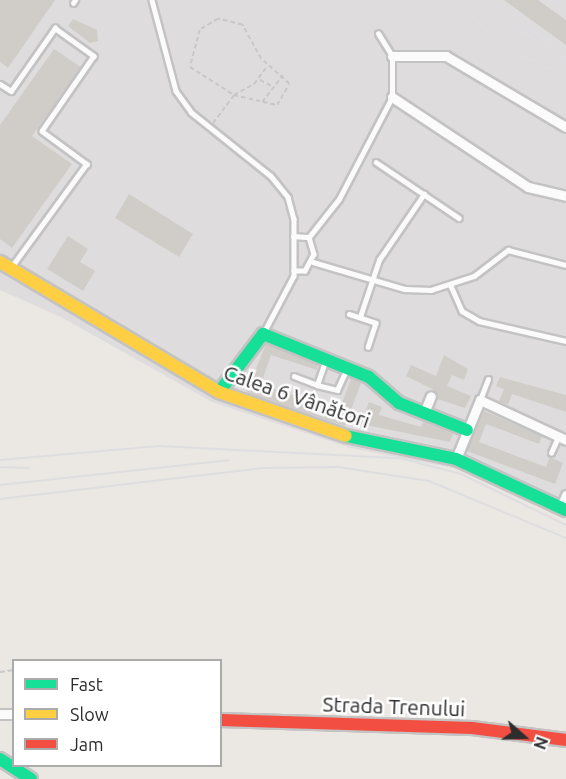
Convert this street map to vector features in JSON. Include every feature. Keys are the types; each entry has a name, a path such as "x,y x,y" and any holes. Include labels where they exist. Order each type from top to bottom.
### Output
{"street":[{"path":"392,56 446,56 566,127"},
{"path":"392,97 528,187 566,196"},
{"name":"Calea 6 Vânători","path":"5,266 219,392 340,435 456,459 563,509"},
{"path":"219,392 263,334 326,359 424,413 467,430"},
{"path":"424,413 431,396"},
{"path":"456,459 480,400 562,439"},
{"path":"563,509 566,495"},
{"name":"Strada Trenului","path":"222,720 472,728 566,740"},
{"path":"0,759 26,778"}],"lane":[{"path":"152,0 163,27 168,73 191,112 281,185 294,219 294,271 283,304 263,334"},
{"path":"0,84 11,91 55,28 94,56 42,131 87,164 5,266"},
{"path":"313,262 309,237 339,199 392,97 392,56 378,34"},
{"path":"376,162 459,218"},
{"path":"360,317 380,260 424,194"},
{"path":"293,236 309,237"},
{"path":"313,262 405,289 451,286 508,250 566,265"},
{"path":"294,271 305,271 313,262"},
{"path":"451,286 462,311 479,321 566,341"},
{"path":"348,314 376,323 368,347"},
{"path":"317,385 326,359"},
{"path":"294,376 337,390 347,369"},
{"path":"480,400 488,379"},
{"path":"551,453 562,439"}],"path":[{"path":"218,19 242,26 267,66 283,75 289,84 283,100 262,103 234,95 190,67 200,30 218,19"},
{"path":"209,128 234,95 259,79 267,66"},
{"path":"262,103 283,75"},
{"path":"259,79 275,87"}],"shaded area":[{"path":"0,0 566,0 566,519 463,470 351,448 212,402 61,317 0,290"}],"building":[{"path":"0,0 55,0 8,68 0,62"},
{"path":"504,0 538,0 566,20 566,45"},
{"path":"73,19 97,30 98,41 90,43 68,26"},
{"path":"54,49 81,67 32,136 72,164 12,248 0,239 0,125"},
{"path":"129,194 193,234 179,257 115,218"},
{"path":"68,236 88,249 80,262 95,271 83,291 47,269"},
{"path":"266,344 318,365 317,370 271,355 261,384 339,411 351,379 361,383 345,426 246,393"},
{"path":"444,355 468,369 464,380 452,375 447,386 471,396 465,408 437,399 434,390 406,376 411,365 436,376"},
{"path":"500,377 566,395 566,412 512,394 508,405 499,401 504,389 496,386"},
{"path":"369,402 382,407 379,415 421,427 423,422 453,434 450,442 361,424"},
{"path":"484,411 542,436 539,444 486,424 479,442 546,467 550,457 563,463 555,484 467,451"}],"railway":[{"path":"452,0 511,51 566,76"},
{"path":"468,0 566,59"},
{"path":"490,0 553,46"},
{"path":"554,0 566,9"},
{"path":"0,460 159,446 400,458 461,474 566,525"},
{"path":"0,485 229,460"},
{"path":"0,467 28,468"},
{"path":"0,499 263,468 338,467 429,481 566,538"}],"traffic: fast":[{"path":"219,392 263,334 369,377 399,403 467,430"},
{"path":"346,436 456,459 566,510"},
{"path":"0,759 12,767"},
{"path":"12,767 31,779"}],"traffic: slow":[{"path":"0,262 219,392 346,436"}],"traffic: jam":[{"path":"222,720 472,728 566,740"}]}
